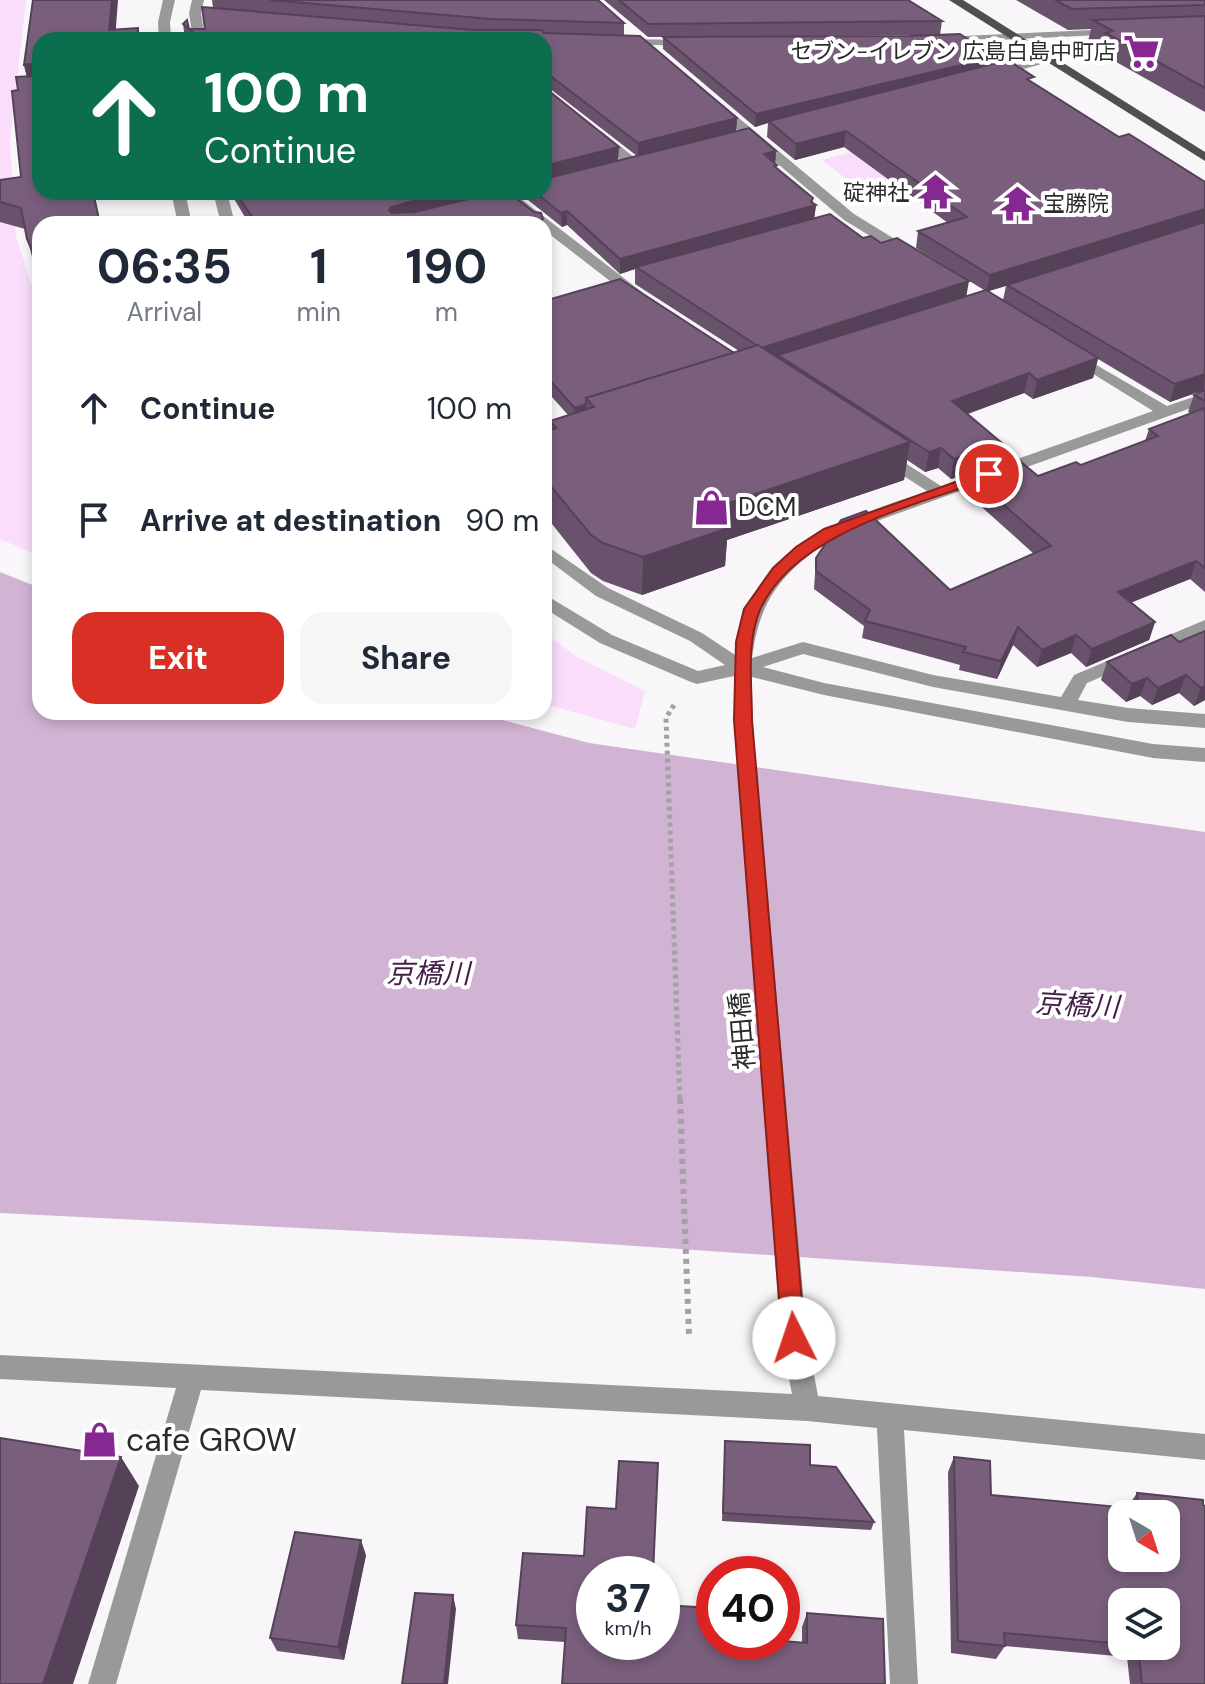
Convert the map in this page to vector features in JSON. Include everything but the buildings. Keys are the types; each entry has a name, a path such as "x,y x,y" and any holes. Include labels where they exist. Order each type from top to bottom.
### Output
{"main road":[{"path":"955,0 1205,157"}],"street":[{"path":"165,32 169,0"},
{"path":"196,6 211,14"},
{"path":"196,6 198,32"},
{"path":"623,26 655,53"},
{"path":"922,41 1128,32"},
{"path":"613,42 705,43"},
{"path":"985,75 1049,59"},
{"path":"703,94 841,219 930,267"},
{"path":"589,128 634,164"},
{"path":"736,138 765,131"},
{"path":"619,168 649,161"},
{"path":"508,200 530,216"},
{"path":"552,233 655,307"},
{"path":"1065,350 1165,412"},
{"name":"神田橋","path":"807,1408 793,1321 741,668 752,609 779,571 801,550 829,532 1205,398"},
{"path":"869,447 939,492"},
{"path":"552,555 602,592 696,637 741,668 824,689 1153,751 1205,755"},
{"path":"552,605 606,639 697,678 803,648 933,681 1128,715 1205,721"},
{"path":"1066,704 1080,679 1205,626"},
{"path":"0,1367 807,1408 1205,1447"},
{"path":"102,1684 192,1378"},
{"path":"890,1416 904,1684"}],"path":[{"path":"674,705 666,718 689,1335"}],"shaded area":[{"path":"0,0 26,0 10,141 16,236 32,286 32,553 0,539"},
{"path":"941,128 979,155 858,188 822,160"},
{"path":"552,638 577,657 645,691 635,729 552,706"}],"water":[{"name":"京橋川","path":"0,572 32,585 32,720 502,720 589,743 1205,832 1205,1289 1092,1277 562,1241 0,1213"}],"place":[{"name":"セブン-イレブン 広島白島中町店","path":"1142,51"},
{"name":"碇神社","path":"935,192"},
{"name":"宝勝院","path":"1017,203"},
{"name":"DCM","path":"712,507"},
{"name":"cafe GROW","path":"100,1440"}],"route":[{"path":"794,1338 747,737 743,720 741,668 744,642 752,609 779,571 801,550 829,532 989,474"}]}
